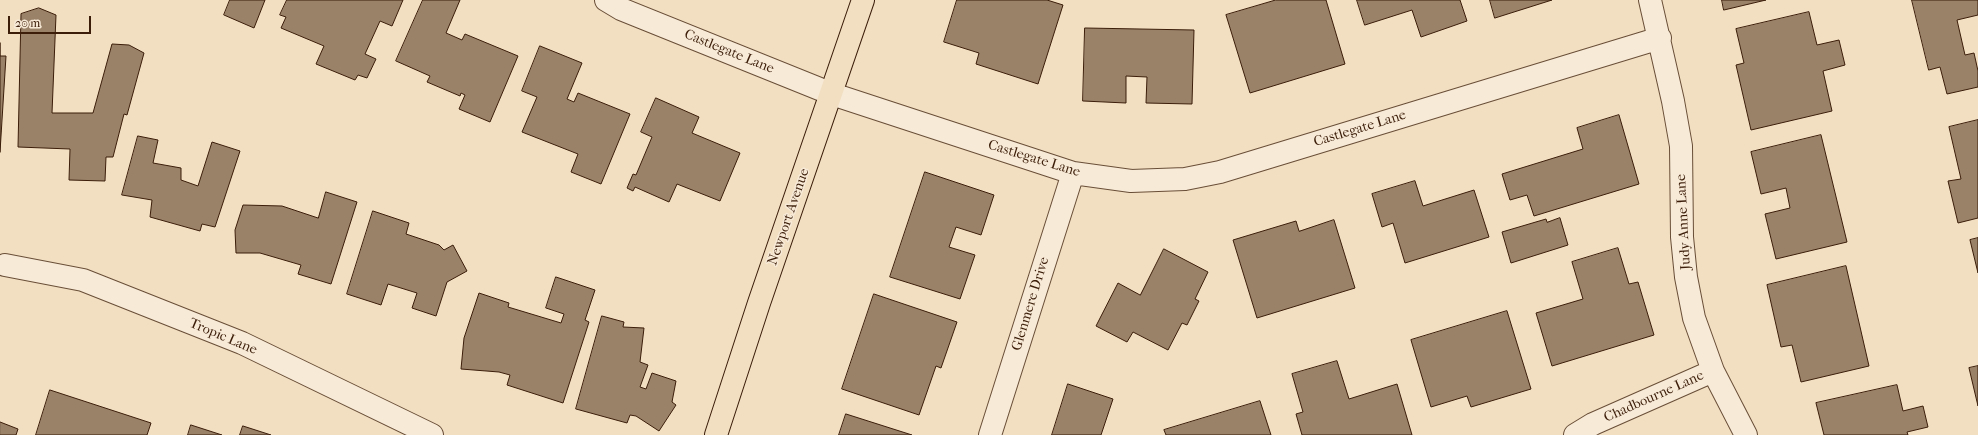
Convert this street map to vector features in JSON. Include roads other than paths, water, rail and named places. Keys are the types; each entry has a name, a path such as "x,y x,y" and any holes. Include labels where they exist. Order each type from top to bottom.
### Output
{"main road":[{"name":"Newport Avenue","path":"716,435 759,303 863,0"}],"street":[{"name":"Castlegate Lane","path":"606,0 621,9 832,94 1072,173 1131,181 1185,179 1220,172 1660,38"},
{"name":"Judy Anne Lane","path":"1650,0 1660,38 1681,146 1682,237 1686,277 1694,318 1713,371 1746,435"},
{"name":"Glenmere Drive","path":"990,435 1072,173"},
{"name":"Tropic Lane","path":"5,265 83,280 242,343 432,435"},
{"name":"Chadbourne Lane","path":"1575,435 1593,424 1713,371"}]}
